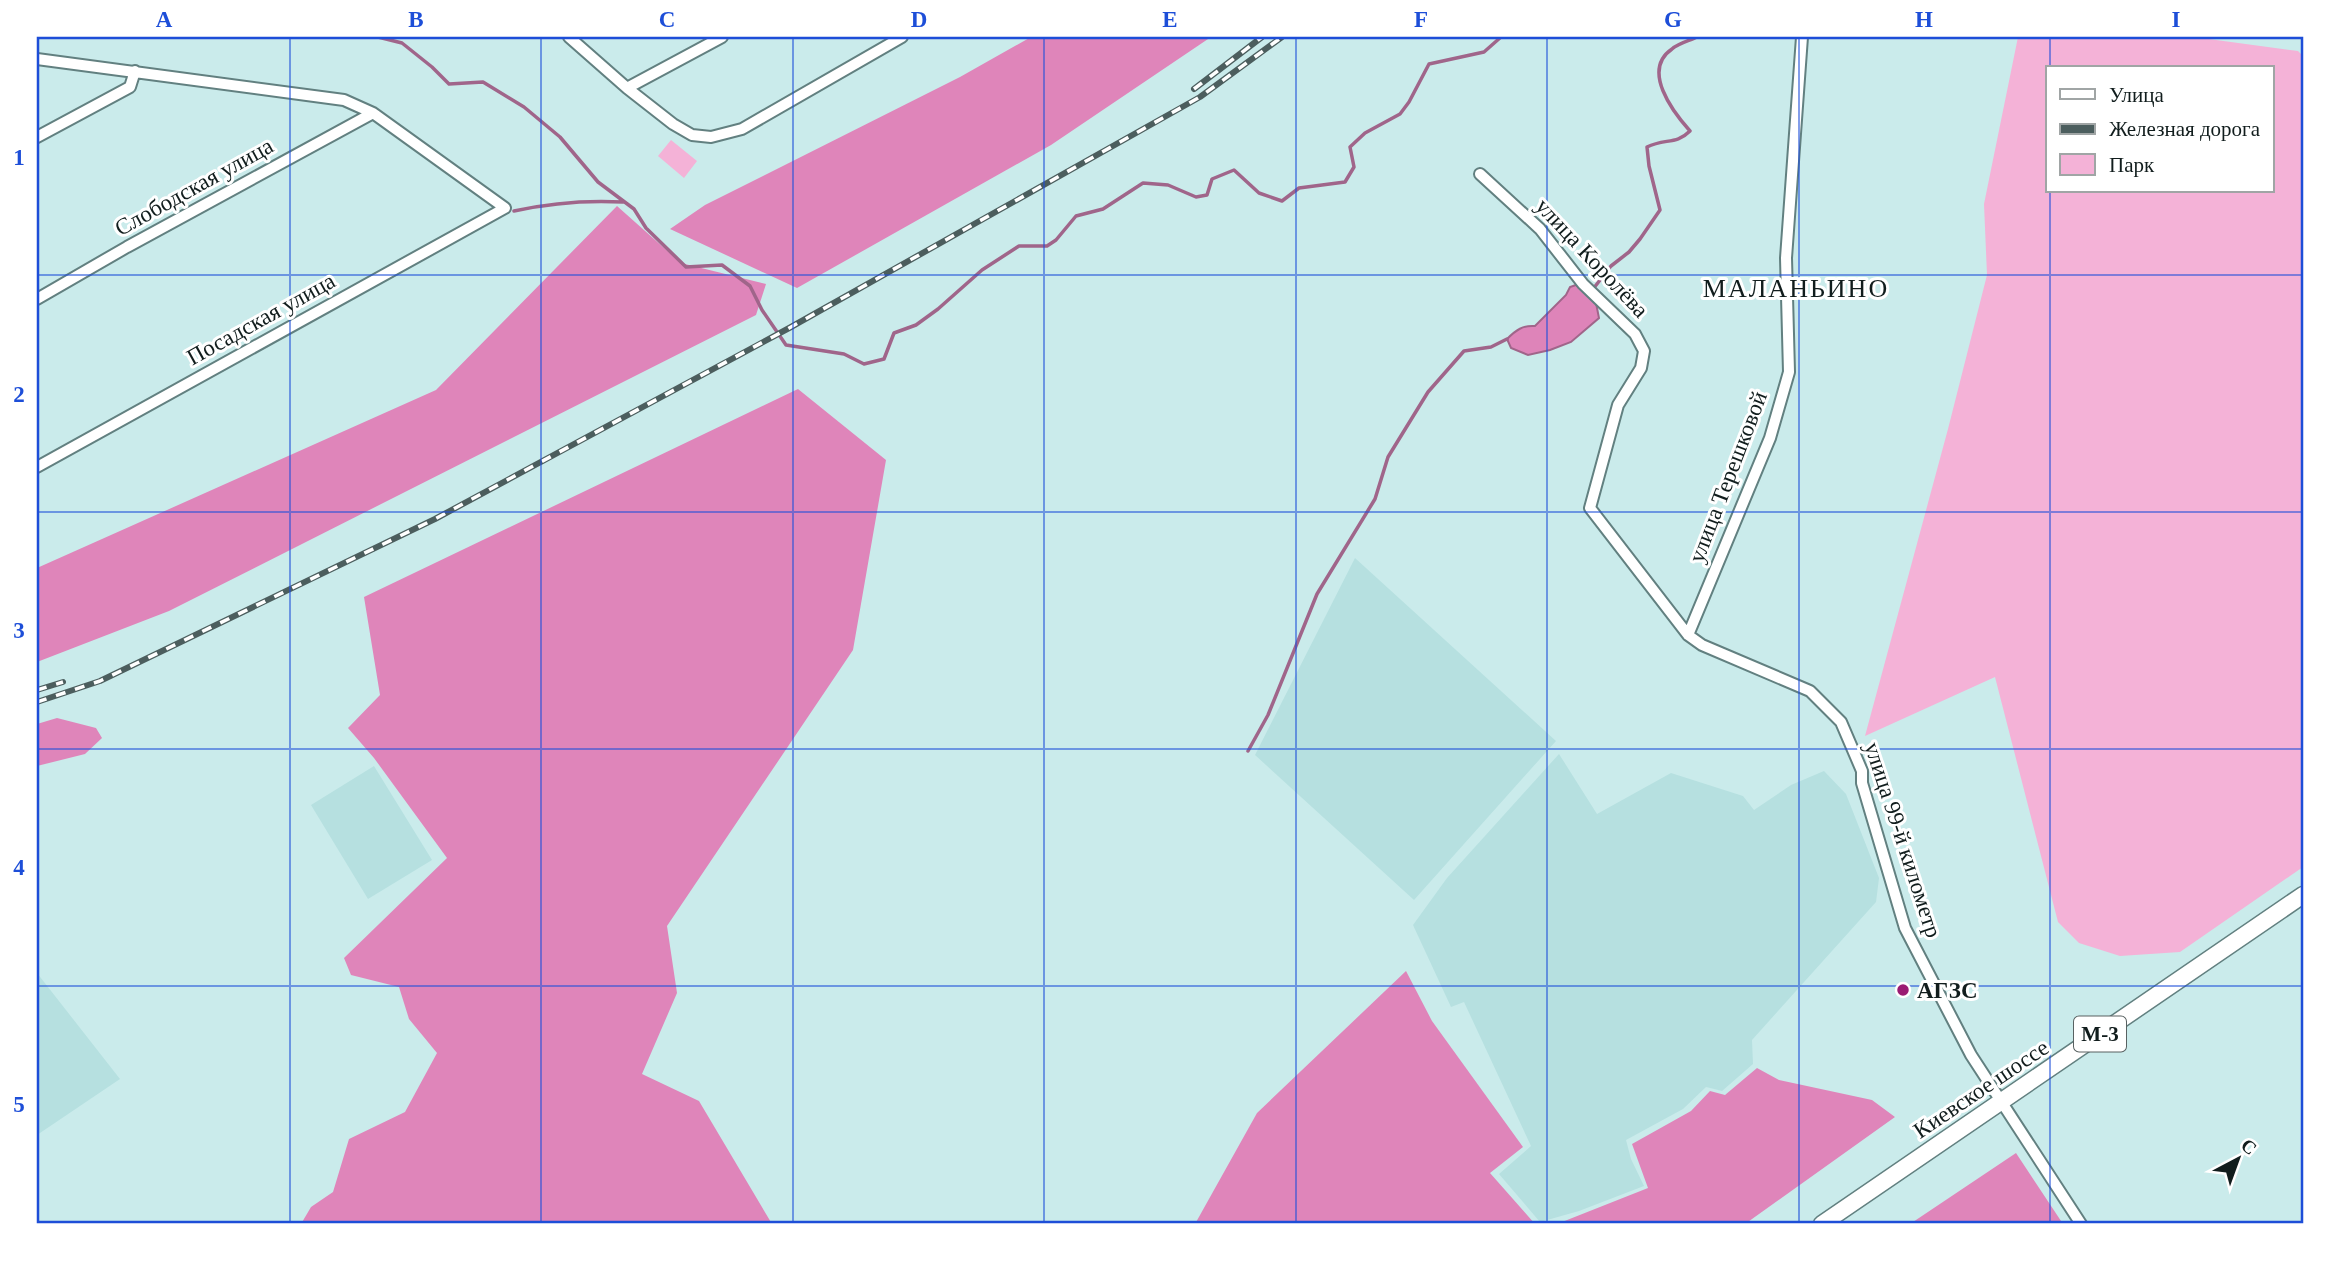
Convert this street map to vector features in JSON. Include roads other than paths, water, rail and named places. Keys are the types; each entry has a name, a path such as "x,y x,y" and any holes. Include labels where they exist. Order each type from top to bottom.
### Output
{"highway":[{"name":"Киевское шоссе","path":"1822,1224 2303,895"}],"street":[{"path":"569,37 673,124 692,135 711,137 742,129 902,37"},
{"path":"627,88 722,37"},
{"name":"улица Терешковой","path":"1688,635 1770,438 1789,372 1786,258 1802,37"},
{"path":"37,59 344,100 373,113"},
{"path":"37,137 130,87 135,71"},
{"name":"Посадская улица","path":"37,467 505,208 373,113"},
{"name":"Слободская улица","path":"37,299 373,113"},
{"name":"улица Королёва","path":"1480,174 1539,229 1583,285 1635,334 1644,351 1640,368 1618,405 1590,508 1688,635"},
{"name":"улица 99-й километр","path":"1688,635 1702,645 1810,691 1841,722 1862,771 1862,783 1905,928 1971,1055 2002,1102"},
{"path":"2002,1102 2081,1224"}],"waterway":[{"path":"316,37 326,37"},
{"path":"378,37 402,43 449,84 483,82 524,107 560,137 598,182 634,209 646,228 686,267 722,265 750,286 762,310 786,345 844,354 864,364 884,359 894,333 916,325 982,270 1019,246 1047,246 1056,240 1076,216 1103,209 1143,183 1168,185 1196,197 1207,195 1212,179 1234,170 1259,193 1282,201 1299,188 1345,182 1354,167 1350,147 1365,133 1400,114 1429,64 1484,52 1501,37"},
{"path":"1593,289 1611,266 1629,252 1660,210 1647,147 1675,140 1690,131 1663,91 1659,68 1663,58 1672,49 1697,37"},
{"path":"514,211 568,203 623,202"},
{"path":"1248,751 1268,715 1317,594 1375,499 1388,457 1428,392 1464,351 1491,347 1507,339"}],"railway":[{"path":"1194,89 1262,37"},
{"path":"37,702 100,681 435,519 791,327 1200,97 1282,37"},
{"path":"37,690 63,682"}],"place":[{"name":"АГЗС","path":"1903,990"}],"district":[{"name":"МАЛАНЬИНО","path":"1796,288"}]}
